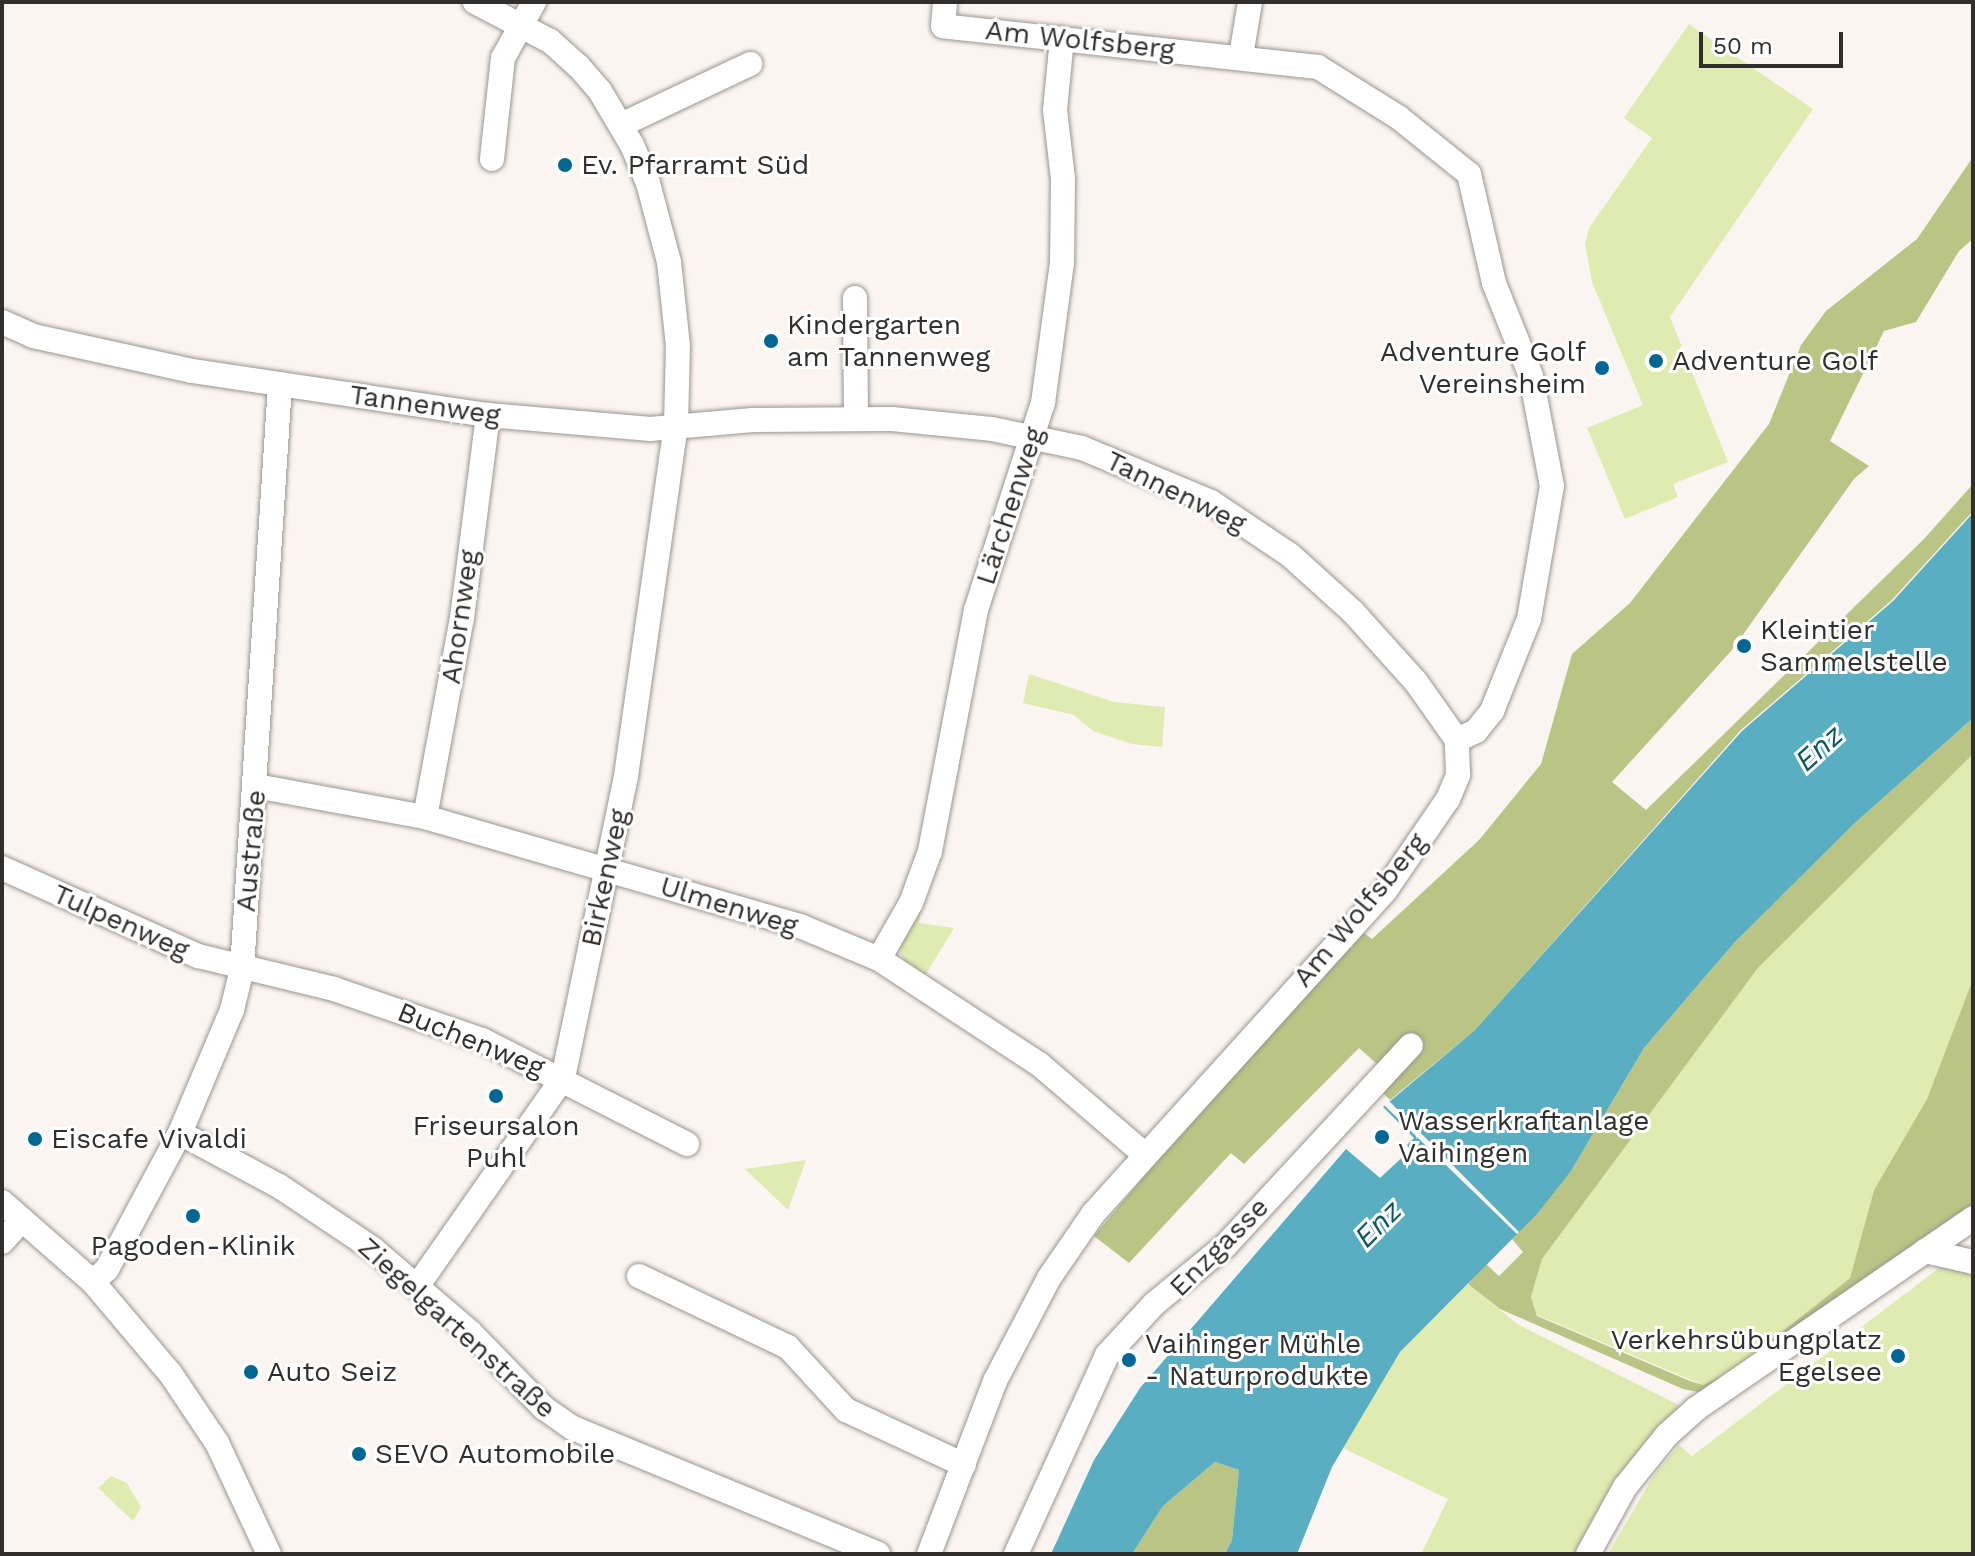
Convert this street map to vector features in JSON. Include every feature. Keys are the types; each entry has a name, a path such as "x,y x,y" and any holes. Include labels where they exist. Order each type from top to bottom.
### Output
{"street":[{"name":"Birkenweg","path":"418,1285 563,1078 648,651 676,426 678,346 669,262 648,183 621,125 578,66 522,24 475,2"},
{"path":"492,159 503,58 534,2"},
{"name":"Am Wolfsberg","path":"929,1554 995,1381 1049,1278 1143,1153 1385,891 1448,799 1458,775 1457,740 1476,731 1511,672 1529,619 1552,486 1531,376 1494,283 1469,174 1398,117 1318,67 1241,56 943,26 945,2"},
{"path":"1241,56 1250,2"},
{"name":"Lärchenweg","path":"879,959 911,903 930,851 976,610 1034,436 1055,342 1062,263 1063,179 1055,110 1062,38"},
{"path":"621,125 750,64"},
{"path":"855,298 856,417"},
{"name":"Tannenweg","path":"2,322 60,343 280,384 488,415 650,429 856,417 1034,436 1152,475 1251,526 1353,612 1416,682 1457,740"},
{"name":"Austraße","path":"93,1282 107,1269 180,1133 232,1010 242,969 280,384"},
{"name":"Ahornweg","path":"425,817 462,618 488,415"},
{"name":"Ulmenweg","path":"256,786 425,817 800,926 879,959 1039,1064 1143,1153"},
{"name":"Tulpenweg","path":"2,868 155,938 242,969"},
{"name":"Buchenweg","path":"242,969 409,1013 563,1078 687,1144"},
{"name":"Enzgasse","path":"1016,1554 1107,1355 1154,1304 1226,1245 1411,1045"},
{"name":"Ziegelgartenstraße","path":"180,1133 332,1220 418,1285 544,1408 573,1428 878,1554"},
{"path":"2,1202 93,1282 136,1328 217,1443 269,1554"},
{"path":"1588,1554 1625,1487 1667,1435 1697,1408 1973,1218"},
{"path":"2,1242 22,1220"},
{"path":"1925,1251 1973,1262"},
{"path":"639,1276 788,1347 846,1410 964,1465"}],"green space":[{"name":"Adventure Golf","path":"1689,24 1813,109 1670,317 1728,462 1673,484 1678,497 1625,519 1587,428 1643,405 1592,282 1585,244 1589,228 1652,138 1624,118"},
{"path":"1973,157 1973,239 1959,251 1916,322 1884,331 1830,441 1869,466 1854,479 1732,650 1612,782 1646,810 1924,539 1973,484 1973,511 1892,600 1741,730 1474,1031 1390,1100 1382,1092 1394,1079 1359,1048 1244,1164 1231,1153 1129,1263 1094,1236 1233,1070 1364,933 1372,939 1479,840 1541,764 1572,654 1630,603 1769,424 1801,345 1826,311 1917,239"},
{"path":"1029,674 1114,702 1165,707 1162,747 1132,744 1093,731 1074,715 1023,703"},
{"path":"1973,718 1973,754 1758,968 1542,1259 1531,1297 1537,1316 1690,1381 1703,1385 1733,1371 1850,1278 1874,1190 1927,1099 1973,979 1973,1205 1708,1394 1683,1389 1500,1309 1468,1284 1486,1264 1499,1276 1523,1252 1512,1239 1571,1171 1644,1048 1734,943 1855,823"},
{"path":"1973,754 1973,979 1927,1099 1874,1190 1850,1278 1733,1371 1703,1385 1537,1315 1531,1297 1542,1259 1758,968"},
{"path":"921,909 919,923 954,928 925,976 907,965 900,952 899,941"},
{"path":"806,1160 788,1210 745,1169"},
{"name":"Verkehrsübungplatz Egelsee","path":"1943,1265 1973,1270 1973,1554 1608,1554 1654,1475 1679,1445 1692,1456"},
{"path":"1468,1284 1519,1325 1681,1406 1616,1479 1577,1554 1421,1554 1448,1499 1343,1448 1400,1352"},
{"path":"1215,1462 1239,1470 1232,1540 1225,1554 1132,1554 1163,1506"},
{"path":"111,1476 127,1483 141,1507 133,1521 98,1488"}],"water":[{"name":"Enz","path":"1973,513 1973,718 1855,823 1734,943 1644,1048 1571,1171 1537,1214 1400,1352 1332,1467 1297,1554 1225,1554 1232,1540 1239,1470 1215,1462 1163,1506 1132,1554 1051,1554 1094,1460 1140,1388 1346,1149 1380,1178 1410,1150 1407,1145 1414,1138 1383,1107 1474,1031 1742,731 1893,601"}],"pier":[{"path":"1389,1101 1519,1232 1517,1234 1384,1105"}],"place":[{"name":"Ev. Pfarramt Süd","path":"565,165"},
{"name":"Kindergarten am Tannenweg","path":"771,341"},
{"name":"Adventure Golf","path":"1656,361"},
{"name":"Adventure Golf Vereinsheim","path":"1602,368"},
{"name":"Kleintier Sammelstelle","path":"1744,646"},
{"name":"Friseursalon Puhl","path":"496,1096"},
{"name":"Wasserkraftanlage Vaihingen","path":"1382,1137"},
{"name":"Eiscafe Vivaldi","path":"35,1139"},
{"name":"Pagoden-Klinik","path":"193,1216"},
{"name":"Verkehrsübungplatz Egelsee","path":"1898,1356"},
{"name":"Vaihinger Mühle - Naturprodukte","path":"1129,1360"},
{"name":"Auto Seiz","path":"251,1372"},
{"name":"SEVO Automobile","path":"359,1454"}]}
